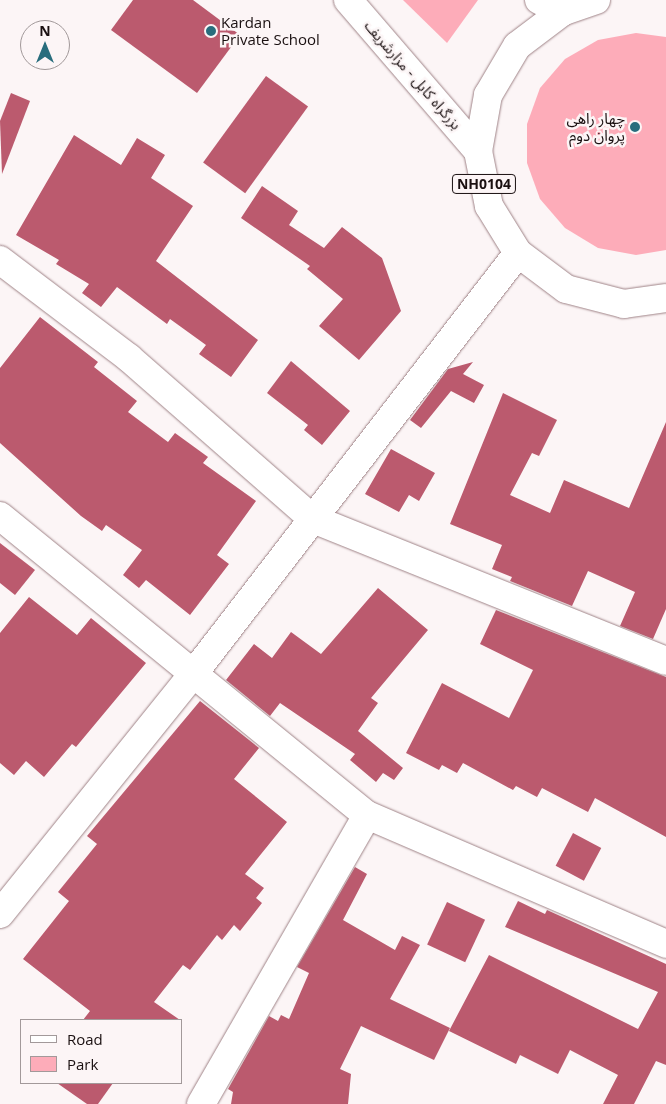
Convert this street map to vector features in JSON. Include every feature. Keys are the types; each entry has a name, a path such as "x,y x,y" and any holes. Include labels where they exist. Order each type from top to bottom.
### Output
{"main road":[{"name":"بزرگراه کابل - مزارشریف","path":"348,0 478,151"},
{"name":"NH0104","path":"596,0 551,6 517,46 488,95 478,151 489,206 518,253 566,289 624,304 666,298"},
{"path":"0,914 194,673 518,253"},
{"path":"0,260 129,358 313,519 666,661"},
{"path":"0,516 366,815 666,944"},
{"path":"201,1104 366,815"}],"green space":[{"path":"403,0 478,0 447,43"},
{"path":"636,33 666,37 666,250 636,255 598,248 565,228 540,199 527,163 527,124 540,88 565,59 598,40"}],"building":[{"path":"133,0 193,0 240,35 197,93 111,30"},
{"path":"266,76 308,107 245,193 203,163"},
{"path":"11,93 30,101 2,174 0,121"},
{"path":"74,135 121,165 137,138 165,155 151,178 193,206 156,261 258,340 231,377 199,354 206,345 170,319 167,324 117,287 101,307 82,293 89,284 56,264 59,260 16,235"},
{"path":"262,186 298,211 289,225 324,248 342,227 382,258 401,311 359,360 319,326 343,299 307,269 310,266 241,218"},
{"path":"40,317 98,362 94,367 137,401 128,412 168,442 175,433 208,457 203,463 256,501 217,555 229,564 190,615 146,580 139,588 123,575 142,550 106,525 102,531 81,516 0,443 0,368"},
{"path":"291,361 350,411 322,445 304,430 308,425 267,393"},
{"path":"473,362 463,374 484,385 474,403 451,391 421,428 410,420 448,369"},
{"path":"503,393 557,420 539,456 532,453 510,495 550,513 564,480 629,508 666,422 666,609 653,639 620,626 635,592 588,571 572,606 510,581 512,577 492,569 502,545 450,524"},
{"path":"391,449 435,473 419,501 409,495 399,512 365,494"},
{"path":"0,543 35,570 15,595 0,583"},
{"path":"378,588 428,630 371,698 378,703 358,731 403,768 394,780 383,773 376,782 350,760 355,754 280,703 270,716 226,680 254,644 272,658 291,632 321,654"},
{"path":"29,597 77,635 91,618 146,663 76,747 72,744 44,777 26,761 14,775 0,763 0,633"},
{"path":"496,610 666,677 666,837 595,798 588,812 542,788 537,797 516,786 513,790 463,763 457,773 442,765 439,770 406,753 442,683 509,718 533,670 480,644"},
{"path":"200,701 259,748 234,779 287,822 245,874 264,888 256,898 262,903 240,931 234,925 222,940 217,935 190,970 183,965 154,1002 179,1019 84,1019 90,1011 23,959 69,901 58,892 97,844 87,836"},
{"path":"573,833 601,848 584,881 556,866"},
{"path":"355,867 367,874 343,920 395,950 402,936 420,945 390,999 450,1028 434,1060 361,1026 340,1069 351,1074 348,1104 231,1104 233,1092 228,1089 269,1016 278,1021 281,1015 289,1019 309,973 297,967"},
{"path":"518,901 545,914 547,910 666,964 666,1065 656,1061 634,1104 603,1104 618,1075 570,1050 558,1074 520,1055 516,1064 449,1031 489,955 638,1029 658,992 505,927"},
{"path":"447,902 485,920 465,962 427,945"},
{"path":"58,1084 112,1084 98,1104 87,1104"}],"place":[{"name":"Kardan Private School","path":"211,31"},
{"name":"چهار راهی پروان دوم","path":"635,127"}]}
